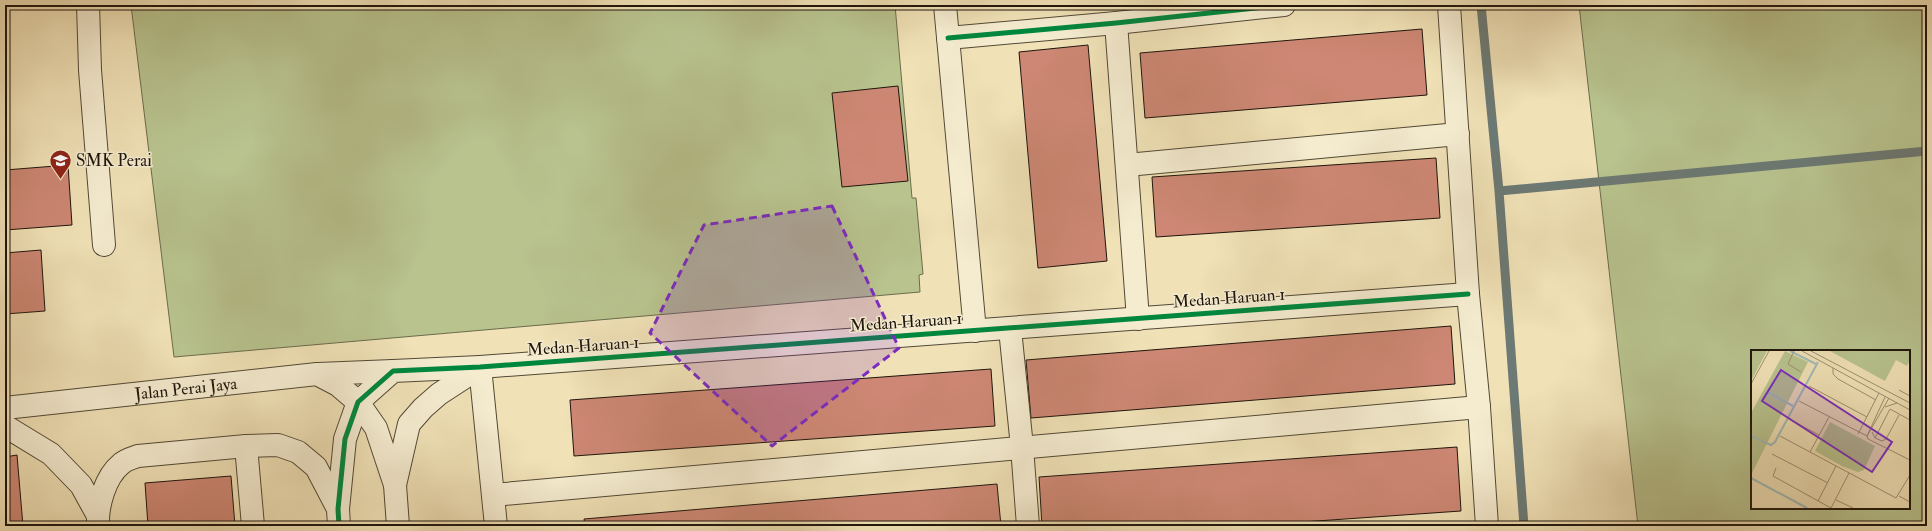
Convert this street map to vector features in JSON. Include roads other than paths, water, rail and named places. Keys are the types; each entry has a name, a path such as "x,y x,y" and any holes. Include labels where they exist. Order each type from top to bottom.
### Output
{"street":[{"path":"88,5 91,77 104,246"},
{"path":"945,5 975,331"},
{"path":"948,38 1116,23 1284,5"},
{"path":"1449,5 1468,294 1479,407 1488,526"},
{"path":"1116,23 1138,319"},
{"path":"1127,165 1458,134"},
{"name":"Medan Haruan 1","path":"393,371 480,368 1468,294"},
{"path":"1010,329 1022,447 1028,526"},
{"path":"480,368 496,526"},
{"name":"Medan Haruan 1","path":"394,485 409,424 423,408 440,394 480,368"},
{"path":"339,517 344,439 358,402 393,371"},
{"name":"Jalan Perai Jaya","path":"5,408 317,374 393,371"},
{"path":"317,374 338,385 358,402 376,428 394,485 398,526"},
{"path":"493,495 1479,407"},
{"path":"5,426 51,454 81,485 98,520"},
{"path":"98,520 110,475 122,463 138,456 246,446 278,445 298,452 316,466 339,517"},
{"path":"246,446 253,526"}],"waterway":[{"path":"1481,5 1499,191 1524,526"},
{"path":"1499,191 1927,151"}],"place":[{"name":"SMK Perai","path":"60,180"}]}
